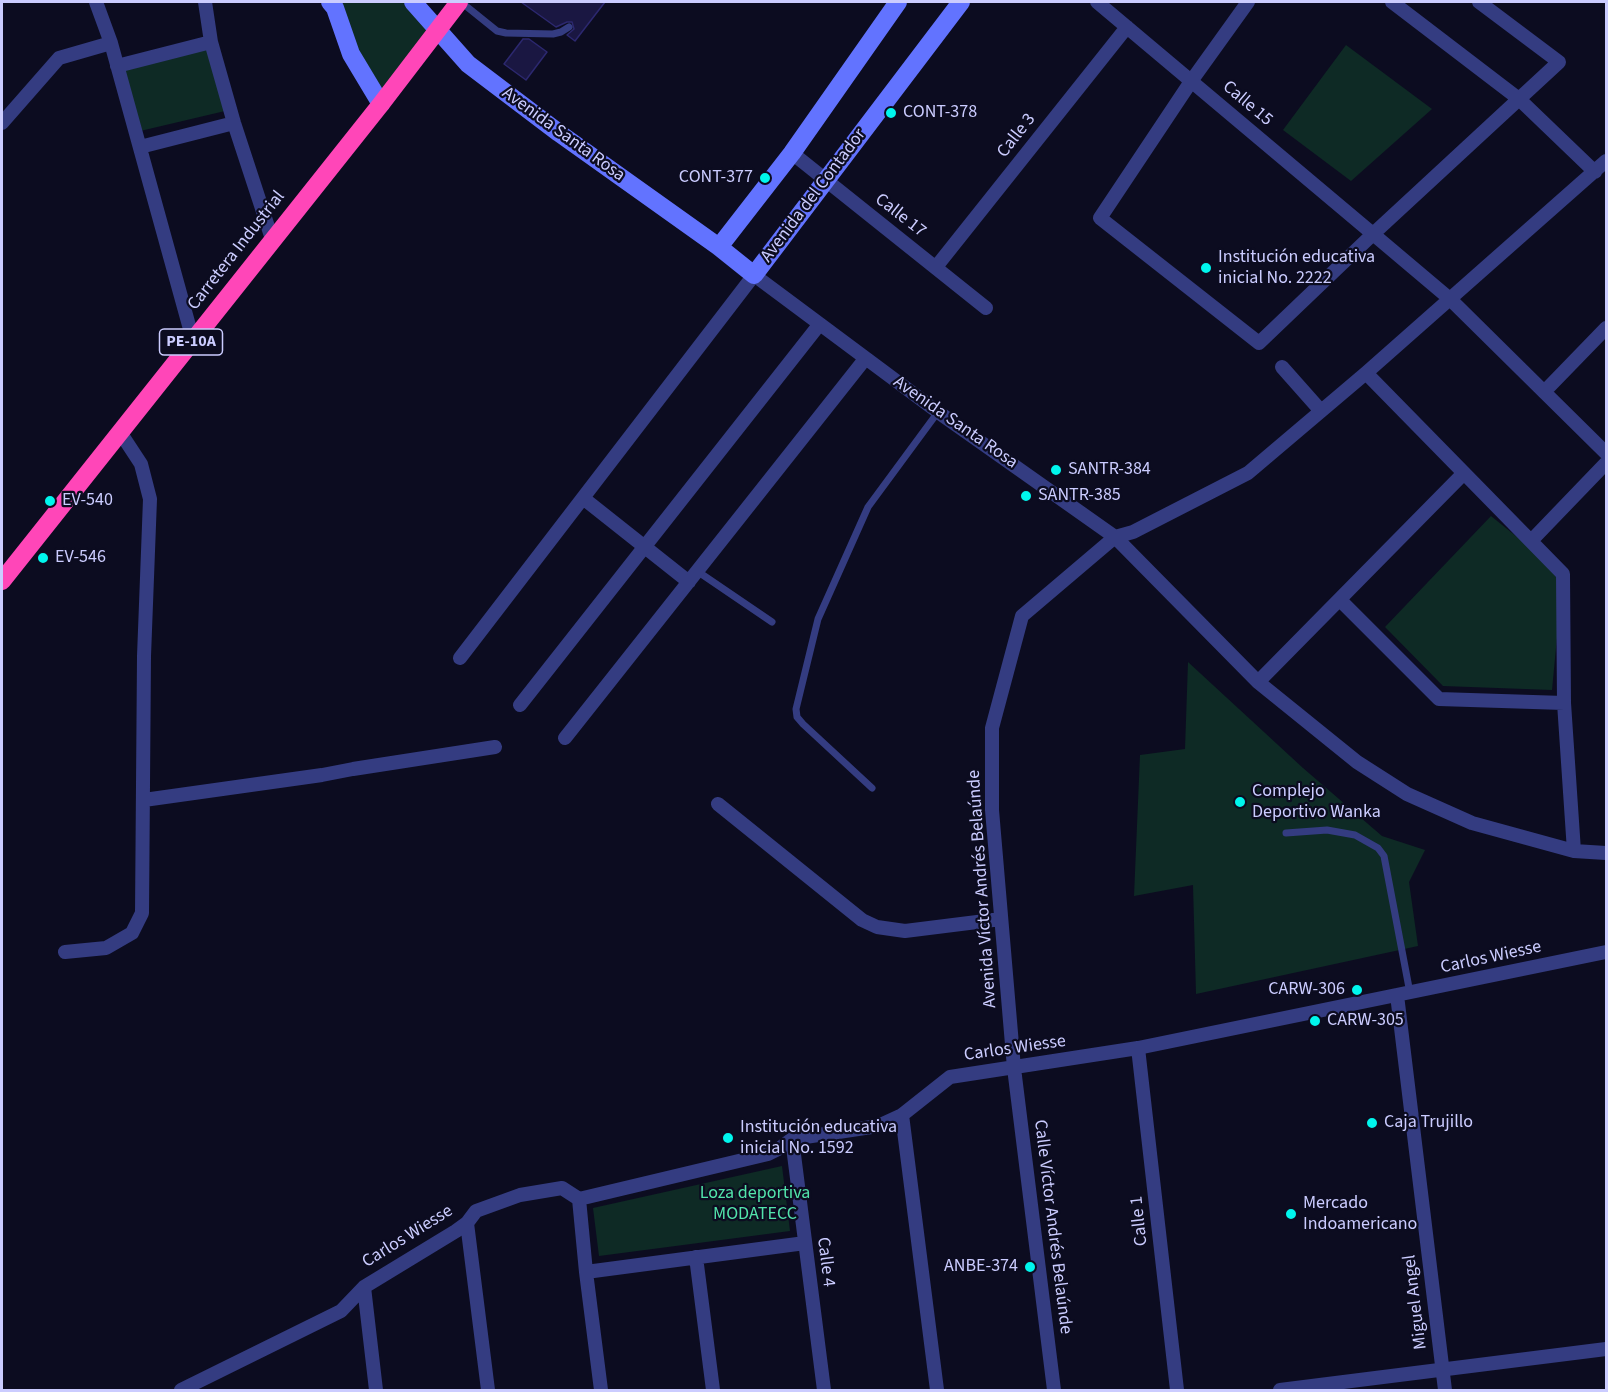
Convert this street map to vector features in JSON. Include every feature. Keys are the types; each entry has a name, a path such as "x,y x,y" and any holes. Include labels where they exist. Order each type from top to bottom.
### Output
{"highway":[{"name":"Carretera Industrial","path":"2,581 460,2"}],"street":[{"path":"96,2 111,43 193,340"},
{"path":"205,2 211,42 234,123 272,239"},
{"path":"330,2 335,8 351,54 381,104"},
{"name":"Avenida Santa Rosa","path":"413,2 468,64 559,133 718,247 865,360 1115,537 1258,681 1357,762 1407,794 1472,823 1574,851 1606,853"},
{"path":"718,247 792,153 898,2"},
{"name":"Avenida del Contador","path":"754,275 961,2"},
{"name":"Calle 15","path":"1097,2 1450,299 1606,453"},
{"path":"1248,2 1100,218 1259,343 1559,62 1479,2"},
{"path":"1392,2 1519,99 1595,171"},
{"name":"Calle 3","path":"936,267 1127,27"},
{"path":"117,66 211,42"},
{"path":"2,123 59,58 111,43"},
{"path":"140,147 234,123"},
{"name":"Calle 17","path":"792,153 986,308"},
{"path":"1115,537 1133,532 1248,473 1366,373 1606,161"},
{"path":"460,658 754,275"},
{"path":"520,705 819,325"},
{"path":"1545,392 1606,328"},
{"path":"565,738 865,360"},
{"path":"1282,367 1321,411"},
{"path":"1366,373 1563,574 1564,703 1574,851"},
{"path":"65,952 106,948 132,933 142,913 144,656 150,499 141,464 120,432"},
{"path":"1531,541 1606,462"},
{"path":"1258,681 1464,473"},
{"path":"583,498 644,546 693,576"},
{"name":"Avenida Víctor Andrés Belaúnde","path":"1014,1068 992,810 992,728 1022,616 1115,537"},
{"path":"1340,600 1439,699 1564,703"},
{"path":"144,800 322,775 495,747"},
{"path":"718,804 862,920 878,927 905,931 1001,919"},
{"name":"Carlos Wiesse","path":"181,1390 340,1311 364,1287 467,1223 476,1211 520,1195 562,1188 579,1199 768,1154 792,1139 878,1126 902,1115 950,1077 1138,1048 1606,952"},
{"name":"Miguel Angel","path":"1404,994 1445,1390"},
{"name":"Calle 1","path":"1138,1048 1177,1390"},
{"name":"Calle Víctor Andrés Belaúnde","path":"1014,1068 1054,1390"},
{"path":"902,1115 937,1390"},
{"name":"Calle 4","path":"792,1139 824,1390"},
{"path":"579,1199 601,1390"},
{"path":"467,1223 488,1390"},
{"path":"586,1272 804,1243"},
{"path":"696,1257 713,1390"},
{"path":"364,1287 376,1390"},
{"path":"1280,1390 1606,1349"}],"lane":[{"path":"460,2 496,31 552,34 568,27"},
{"path":"872,788 803,724 797,717 796,709 818,619 868,507 938,412"},
{"path":"693,576 772,622"},
{"path":"1286,832 1327,830 1355,836 1378,848 1384,856 1404,994"}],"green space":[{"path":"330,2 413,2 437,30 381,104"},
{"path":"1346,45 1432,109 1351,181 1283,130"},
{"path":"210,46 225,111 136,132 121,67"},
{"path":"1491,516 1563,574 1552,690 1443,686 1385,627"},
{"name":"Complejo Deportivo Wanka","path":"1188,662 1303,768 1382,836 1425,850 1409,882 1418,946 1196,994 1193,885 1134,896 1140,755 1185,749"},
{"name":"Loza deportiva MODATECC","path":"782,1166 790,1231 599,1256 593,1208"}],"building":[{"path":"521,2 605,2 575,41 567,35 574,29 572,22 556,27"},
{"path":"523,39 529,39 547,52 526,80 504,64"}],"place":[{"name":"CONT-378","path":"891,113"},
{"name":"CONT-377","path":"765,178"},
{"name":"Institución educativa inicial No. 2222","path":"1206,268"},
{"name":"SANTR-384","path":"1056,470"},
{"name":"SANTR-385","path":"1026,496"},
{"name":"EV-540","path":"50,501"},
{"name":"EV-546","path":"43,558"},
{"name":"Complejo Deportivo Wanka","path":"1240,802"},
{"name":"CARW-306","path":"1357,990"},
{"name":"CARW-305","path":"1315,1021"},
{"name":"Caja Trujillo","path":"1372,1123"},
{"name":"Institución educativa inicial No. 1592","path":"728,1138"},
{"name":"Mercado Indoamericano","path":"1291,1214"},
{"name":"ANBE-374","path":"1030,1267"}]}
